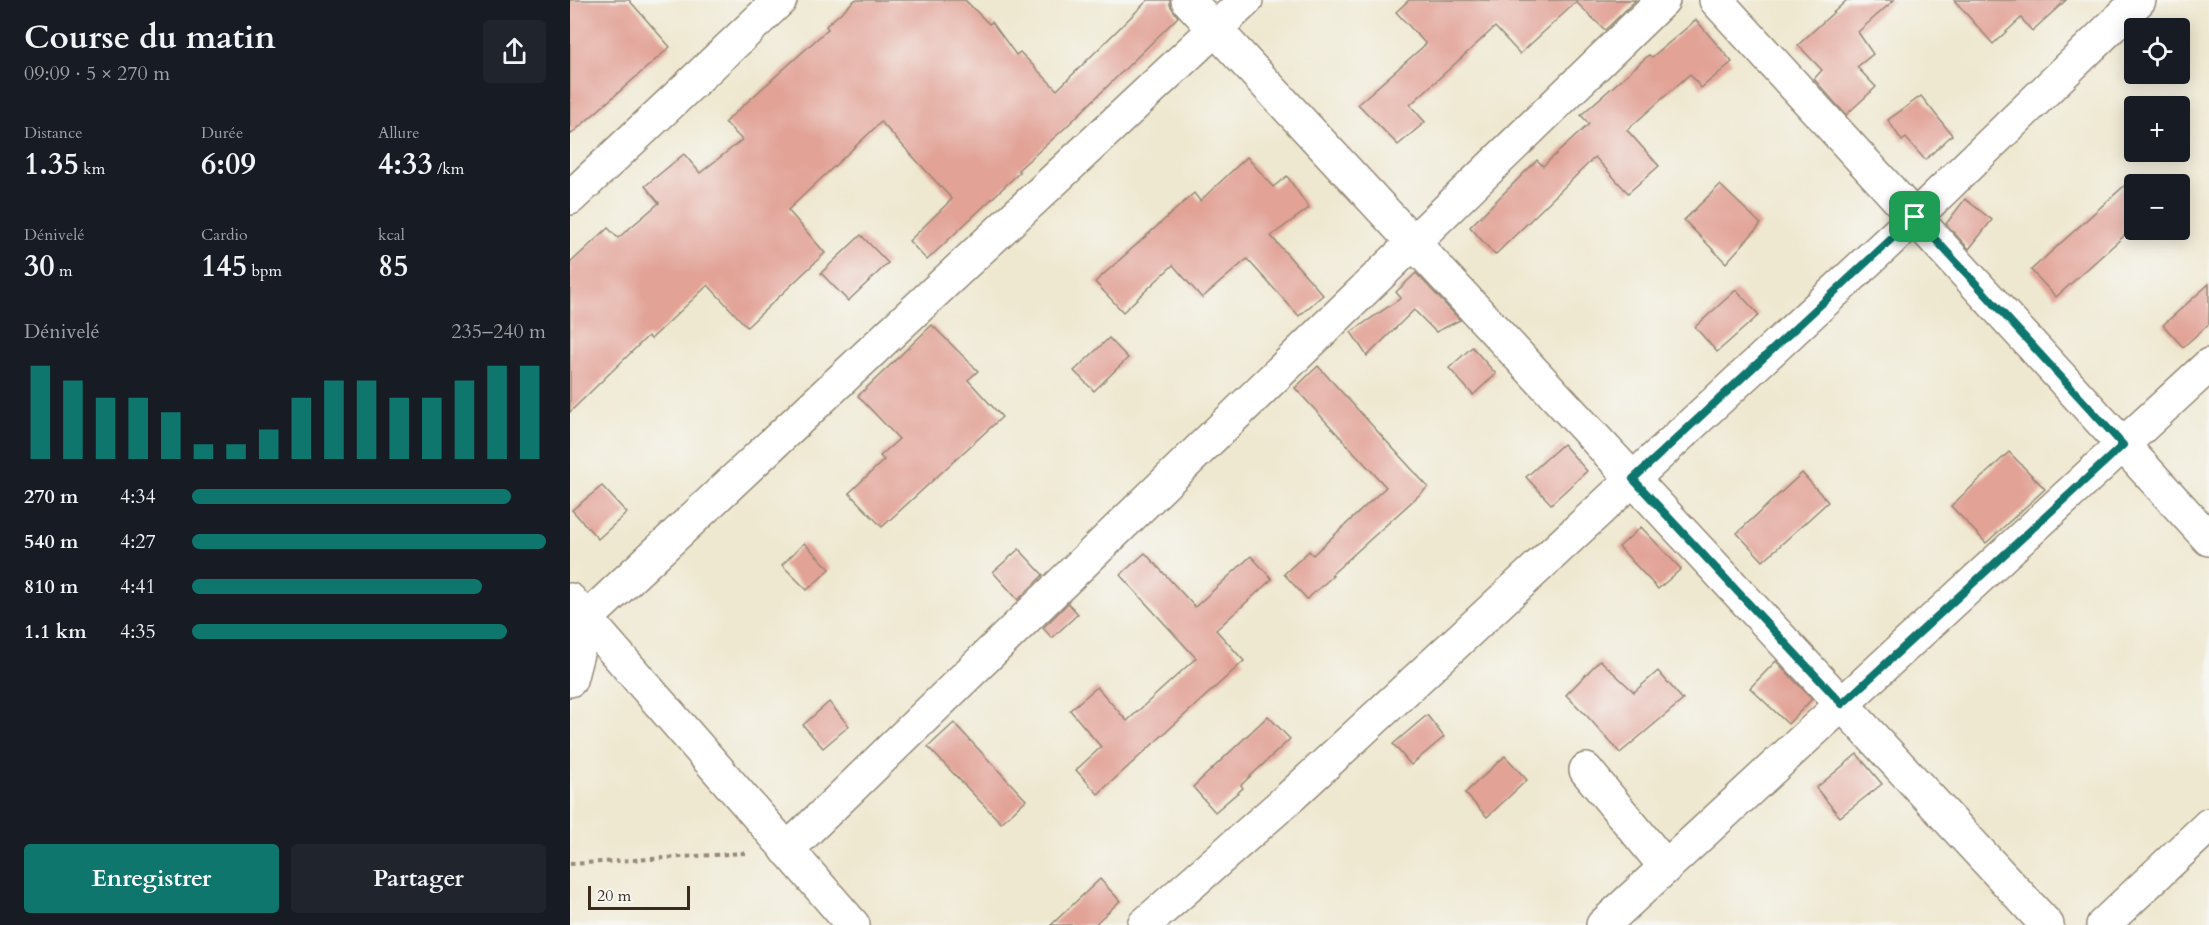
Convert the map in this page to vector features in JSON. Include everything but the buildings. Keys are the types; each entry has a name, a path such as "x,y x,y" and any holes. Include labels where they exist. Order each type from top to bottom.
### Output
{"street":[{"path":"570,198 780,0"},
{"path":"1188,0 2047,925"},
{"path":"570,680 578,610 1246,0"},
{"path":"787,850 1663,0"},
{"path":"1716,0 2209,539"},
{"path":"1144,925 1289,798 1915,217 2139,0"},
{"path":"1603,925 2209,365"},
{"path":"578,610 853,925"},
{"path":"1586,770 1665,866"},
{"path":"2103,925 2209,825"}],"path":[{"path":"570,864 787,850"}],"route":[{"path":"1915,217 2123,445 1842,704 1633,479 1915,217"}]}
